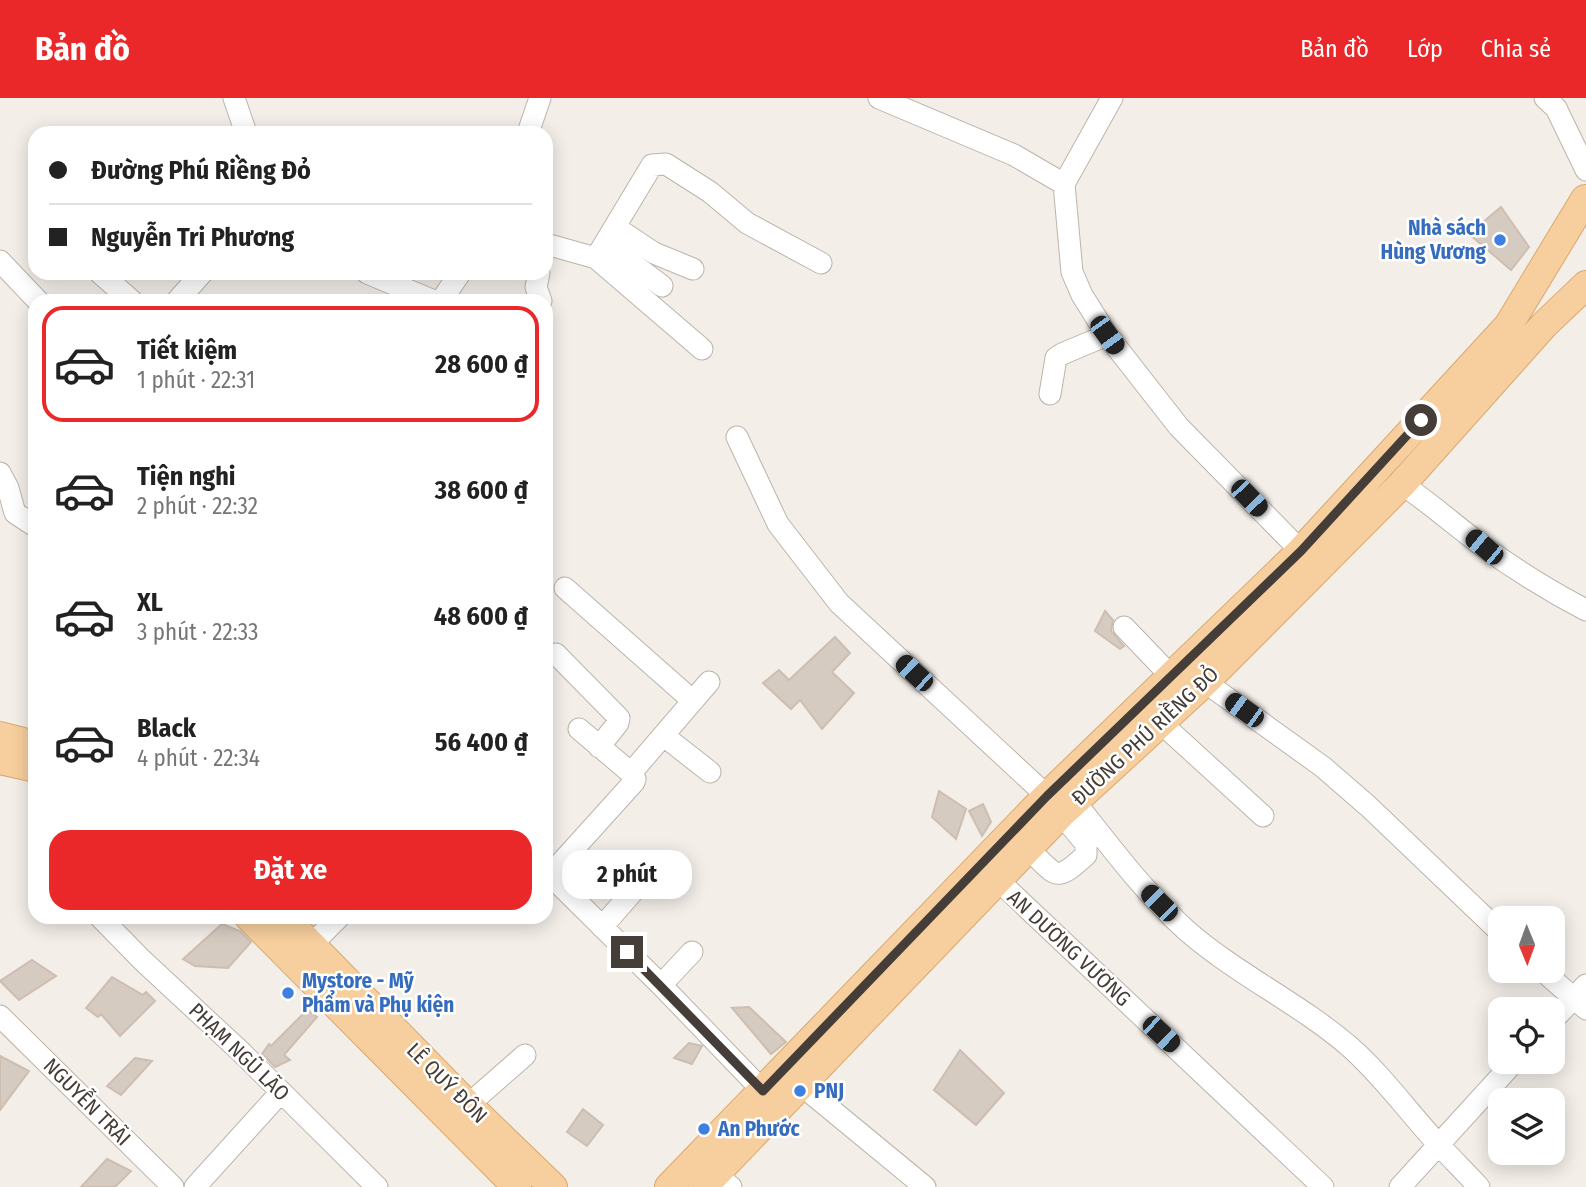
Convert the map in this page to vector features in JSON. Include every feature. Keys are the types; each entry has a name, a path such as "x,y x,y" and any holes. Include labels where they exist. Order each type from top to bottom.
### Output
{"main road":[{"name":"ĐƯỜNG PHÚ RIỀNG ĐỎ","path":"717,1183 800,1084 990,873 1028,849 1061,804 1171,676 1301,551 1508,326 1586,194"},
{"name":"ĐƯỜNG PHÚ RIỀNG ĐỎ","path":"669,1187 763,1091 1061,804 1161,723 1205,682 1402,484 1544,325 1586,285"},
{"path":"0,736 28,744"},
{"path":"0,760 28,766"},
{"name":"LÊ QUÝ ĐÔN","path":"256,924 517,1187"},
{"name":"LÊ QUÝ ĐÔN","path":"291,924 468,1105 553,1187"}],"street":[{"path":"234,98 244,126"},
{"path":"530,126 540,98"},
{"path":"879,98 924,106 1064,184"},
{"path":"1112,98 1064,184 1072,272 1082,295 1107,335 1179,427 1301,551"},
{"path":"1545,98 1556,108 1586,170"},
{"path":"605,243 652,165 666,164 710,192 747,223 821,263"},
{"path":"605,243 662,286"},
{"path":"605,243 702,349"},
{"path":"553,244 605,243 654,253 693,269"},
{"path":"0,261 31,294"},
{"path":"108,280 124,294"},
{"path":"183,294 196,280"},
{"path":"384,280 417,294"},
{"path":"1050,394 1056,358 1107,335"},
{"path":"737,437 778,524 839,603 1061,804 1187,931 1302,1010 1351,1048 1401,1099 1438,1145 1479,1187"},
{"path":"0,473 8,488 15,513 28,520"},
{"path":"1402,484 1440,510 1484,547 1586,610"},
{"path":"565,588 693,701"},
{"path":"1124,627 1171,676"},
{"path":"556,654 619,719 600,747"},
{"path":"631,773 709,682"},
{"path":"1205,682 1323,767 1368,806 1488,921"},
{"path":"1161,723 1263,816"},
{"path":"553,868 634,782 631,773 579,729"},
{"path":"664,736 710,772"},
{"path":"1028,849 1053,872 1059,874 1065,873 1086,855 1086,844 1061,804"},
{"path":"602,927 649,873"},
{"name":"AN DƯƠNG VƯƠNG","path":"990,873 1323,1187"},
{"path":"553,878 662,985 763,1091"},
{"name":"PHẠM NGŨ LÃO","path":"107,924 377,1187"},
{"path":"311,944 332,924"},
{"path":"662,985 692,953"},
{"path":"1561,984 1581,998 1565,1011"},
{"name":"NGUYỄN TRÃI","path":"0,1016 173,1187"},
{"path":"468,1105 525,1055"},
{"path":"1400,1187 1503,1074"},
{"path":"800,1084 925,1187"},
{"path":"195,1187 281,1092"}],"building":[{"name":"Nhà sách Hùng Vương","path":"1501,207 1529,247 1511,270 1469,234"},
{"path":"1105,611 1113,620 1111,631 1124,646 1120,649 1095,631"},
{"path":"835,637 850,653 832,672 854,693 822,729 800,700 791,709 763,683 779,670 789,680"},
{"path":"939,791 966,809 956,839 932,817"},
{"path":"983,804 991,822 982,836 969,811"},
{"path":"222,924 240,931 251,942 228,968 195,966 183,959"},
{"path":"32,960 56,976 19,1000 0,981"},
{"path":"112,977 143,995 146,992 155,1001 120,1036 101,1014 98,1017 86,1008"},
{"path":"749,1007 786,1042 771,1054 732,1008"},
{"path":"307,1010 317,1017 284,1055 290,1060 275,1067 262,1054 269,1044 271,1046"},
{"path":"689,1043 702,1046 692,1064 674,1058"},
{"path":"960,1050 1004,1093 976,1125 934,1090"},
{"path":"0,1056 29,1071 0,1110"},
{"path":"135,1058 152,1061 121,1095 107,1086"},
{"path":"583,1109 603,1125 587,1146 567,1132"},
{"path":"107,1159 131,1171 115,1187 81,1187"}],"place":[{"name":"Nhà sách Hùng Vương","path":"1500,240"},
{"name":"Mystore - Mỹ Phẩm và Phụ kiện","path":"288,993"},
{"name":"PNJ","path":"800,1091"},
{"name":"An Phước","path":"704,1129"}],"route":[{"path":"627,952 763,1091 1047,796 1301,551 1421,420"}]}
